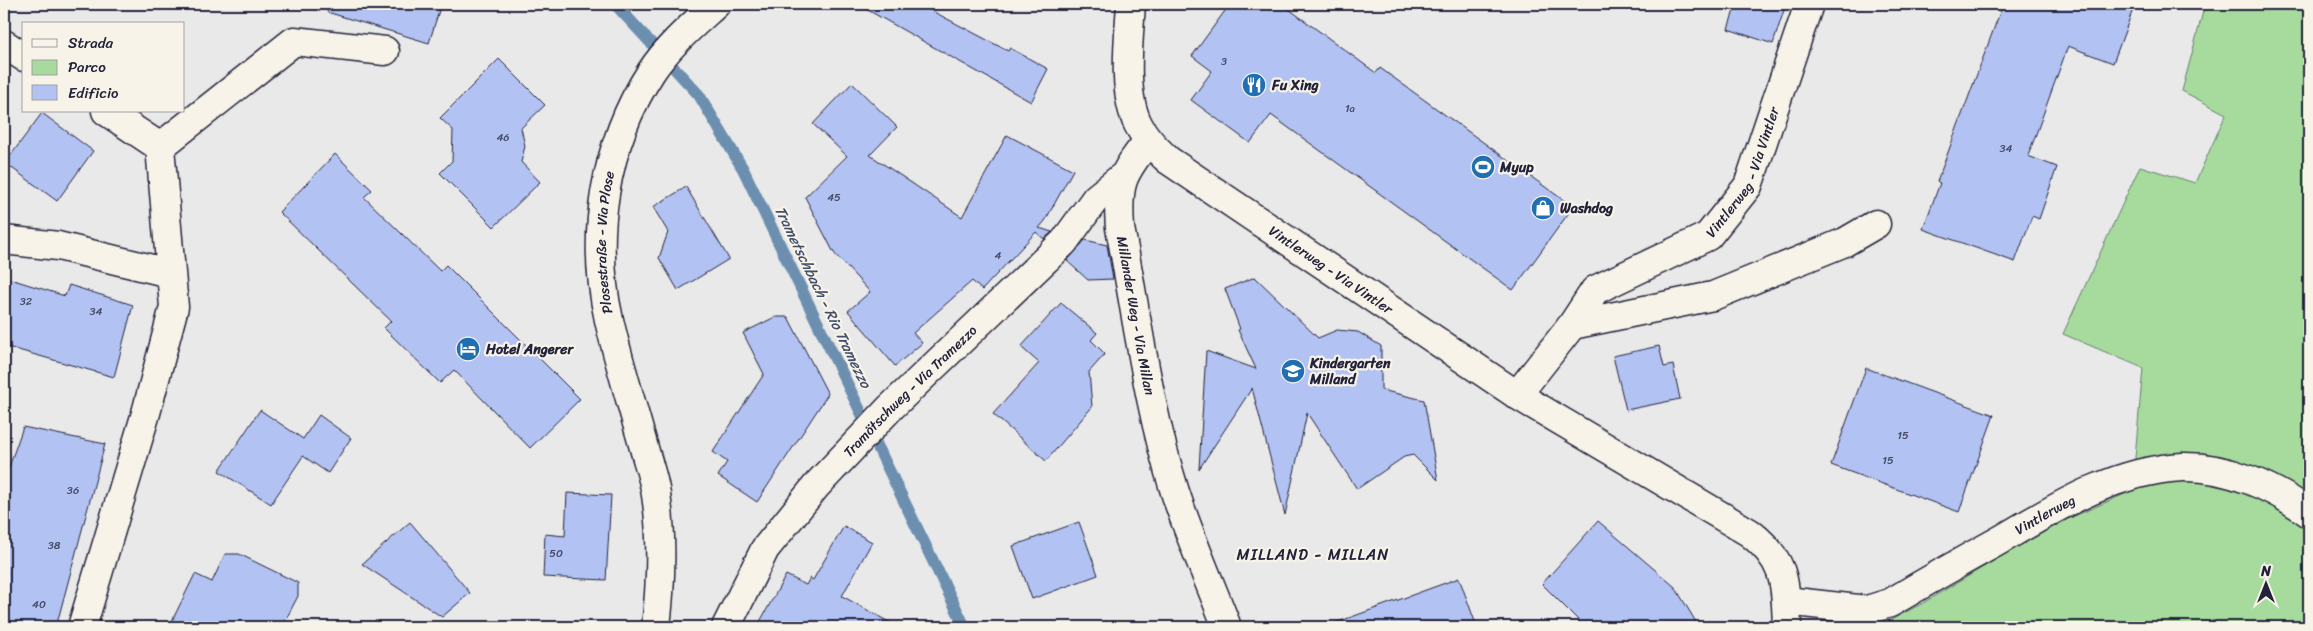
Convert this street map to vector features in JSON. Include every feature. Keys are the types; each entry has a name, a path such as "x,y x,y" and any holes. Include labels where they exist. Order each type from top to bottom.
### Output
{"street":[{"name":"Plosestraße - Via Plose","path":"656,627 662,570 656,495 609,318 599,247 606,180 620,136 638,93 652,71 676,42 716,4"},
{"path":"1131,4 1129,93 1137,123 1148,141"},
{"name":"Vintlerweg - Via Vintler","path":"1517,395 1572,325 1594,290 1708,236 1748,186 1809,4"},
{"path":"160,147 294,42 385,51"},
{"path":"4,44 22,56"},
{"path":"108,112 160,147"},
{"name":"Millander Weg - Via Millan","path":"1148,141 1122,177 1118,199 1120,228 1155,414 1176,493 1227,627"},
{"name":"Vintlerweg - Via Vintler","path":"1148,141 1168,160 1517,395 1750,533 1763,543 1778,561 1786,614"},
{"path":"82,627 146,413 174,307 160,147"},
{"name":"Tramötschweg - Via Tramezzo","path":"726,627 765,550 817,485 890,408 1064,242 1096,198 1122,177"},
{"path":"1572,325 1713,296 1845,242 1876,224"},
{"path":"4,240 58,246 170,272"},
{"name":"Vintlerweg","path":"1786,614 1867,610 1890,603 2084,493 2119,480 2154,472 2183,467 2214,470 2242,477 2279,495 2309,513"}],"green space":[{"path":"2205,4 2309,4 2309,627 1857,627 1889,621 1923,603 2054,525 2132,491 2143,368 2063,334 2140,166 2195,183 2226,114 2182,91"}],"building":[{"path":"328,4 441,4 429,43 327,12"},
{"path":"857,4 919,4 1008,51 1010,48 1048,69 1031,102"},
{"path":"1230,4 1282,4 1376,73 1380,68 1573,207 1513,290 1271,115 1250,143 1191,100 1212,71 1192,56"},
{"path":"1736,4 1786,4 1773,44 1728,29"},
{"path":"2003,4 2135,4 2113,63 2068,46 2028,156 2057,167 2039,219 2032,216 2015,262 1923,229 1940,183 1937,182"},
{"path":"499,59 545,105 521,128 525,146 521,162 540,182 494,227 440,173 452,161 453,130 440,118"},
{"path":"852,83 897,127 870,155 962,217 1007,135 1073,170 1045,221 1039,228 1052,232 1044,239 1036,232 982,290 972,281 913,333 922,343 895,366 848,311 870,292 834,253 805,197 847,156 813,124"},
{"path":"42,113 93,151 57,201 5,163"},
{"path":"335,154 372,190 364,197 440,271 446,265 580,399 530,448 454,370 440,383 384,328 391,321 279,212"},
{"path":"686,187 729,259 678,290 659,258 668,232 653,207"},
{"path":"1085,240 1107,245 1113,279 1088,280 1067,261"},
{"path":"4,277 65,296 69,285 133,305 114,377 4,346"},
{"name":"Kindergarten Milland","path":"1255,277 1318,338 1337,330 1358,332 1381,346 1381,390 1424,400 1438,480 1413,455 1404,457 1357,489 1307,413 1285,515 1252,388 1199,469 1206,351 1256,369 1238,330 1240,329 1225,289"},
{"path":"1061,303 1097,333 1091,340 1105,354 1089,372 1092,407 1046,461 993,414 1039,363 1021,347"},
{"path":"775,317 788,317 828,394 757,502 718,476 727,462 713,452 764,374 743,333"},
{"path":"1659,346 1664,367 1673,365 1680,399 1626,410 1613,356"},
{"path":"1866,368 1994,415 1959,512 1831,465"},
{"path":"260,410 303,439 319,415 351,438 328,473 303,456 271,504 219,471"},
{"path":"23,427 105,444 56,627 4,627 4,481"},
{"path":"567,493 611,495 606,580 543,577 545,534 565,536"},
{"path":"1598,521 1675,587 1699,627 1585,627 1542,584"},
{"path":"410,522 470,593 442,617 362,564"},
{"path":"1079,522 1098,575 1032,599 1013,546"},
{"path":"844,526 872,542 842,596 898,627 757,627 786,575 806,585 810,578 813,580"},
{"path":"225,554 239,554 298,583 298,596 282,627 169,627 195,574 212,582"},
{"path":"1459,578 1477,627 1336,627 1335,623"}],"waterway":[{"name":"Trametschbach - Rio Tramezzo","path":"615,4 699,95 743,169 965,627"}],"place":[{"name":"Fu Xing","path":"1254,85"},
{"name":"Myup","path":"1483,167"},
{"name":"Washdog","path":"1543,208"},
{"name":"Hotel Angerer","path":"468,349"},
{"name":"Kindergarten Milland","path":"1293,371"}],"district":[{"name":"MILLAND - MILLAN","path":"1313,554"}]}
